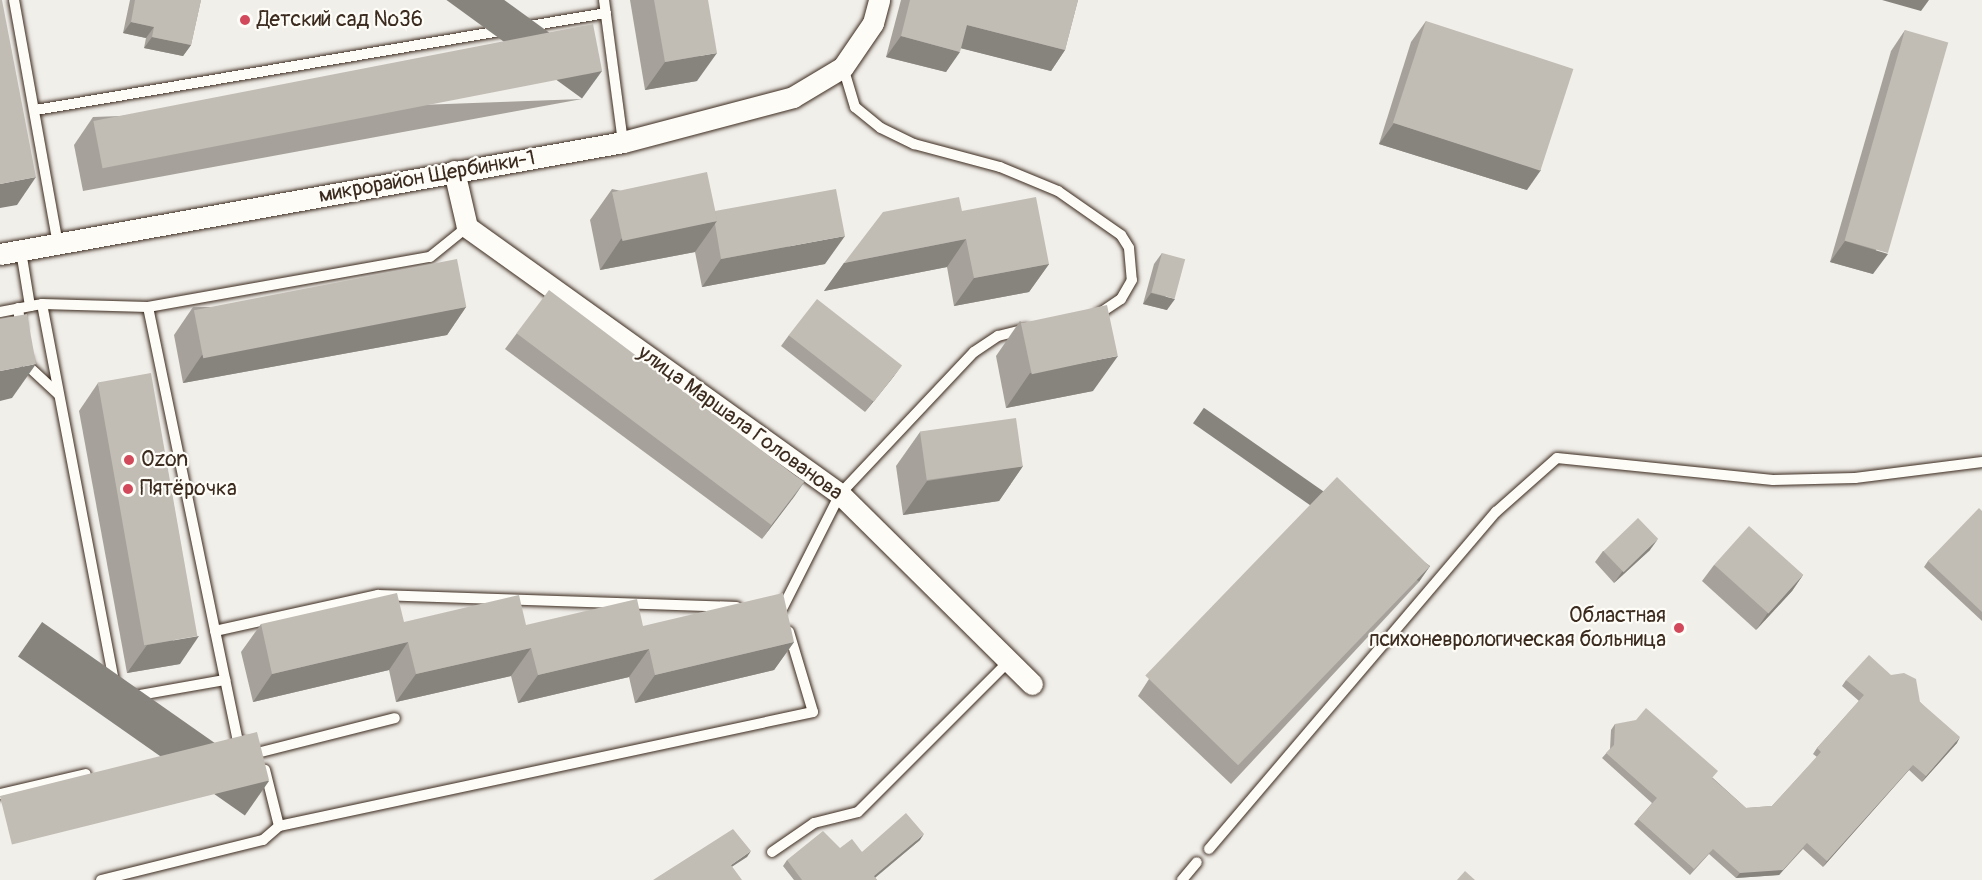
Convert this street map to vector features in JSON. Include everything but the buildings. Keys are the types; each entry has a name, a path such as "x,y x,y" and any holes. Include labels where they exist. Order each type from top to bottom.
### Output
{"street":[{"path":"843,67 873,23 879,0"},
{"name":"микрорайон Щербинки-1","path":"10,253 623,142 794,97 843,67"},
{"path":"454,171 467,227"},
{"name":"улица Маршала Голованова","path":"467,227 840,494 1032,684"}],"lane":[{"path":"14,0 36,110 58,244"},
{"path":"603,0 623,142"},
{"path":"36,110 606,13"},
{"path":"843,67 855,107 881,128 914,144 1000,167 1058,191 1121,235 1131,256 1132,279 1121,299 1108,311 1082,319"},
{"path":"0,312 42,304 148,307 430,257 467,227"},
{"path":"10,253 30,306"},
{"path":"42,304 117,699 225,680"},
{"path":"148,307 225,680 233,741 261,752 395,718"},
{"path":"18,309 28,366 58,394"},
{"path":"101,880 244,847 263,840 279,826 813,712 782,609 840,494 980,348 998,336 1037,327"},
{"path":"1209,849 1496,512 1557,458 1773,480 1855,478 1982,462"},
{"path":"215,631 378,595 782,609"},
{"path":"772,852 814,823 858,812 1009,660"},
{"path":"261,752 279,826"},
{"path":"0,794 98,771"},
{"path":"1182,880 1197,862"}],"place":[{"name":"Детский сад №36","path":"245,20"},
{"name":"Ozon","path":"129,460"},
{"name":"Пятёрочка","path":"128,489"},
{"name":"Областная психоневрологическая больница","path":"1679,628"}]}
